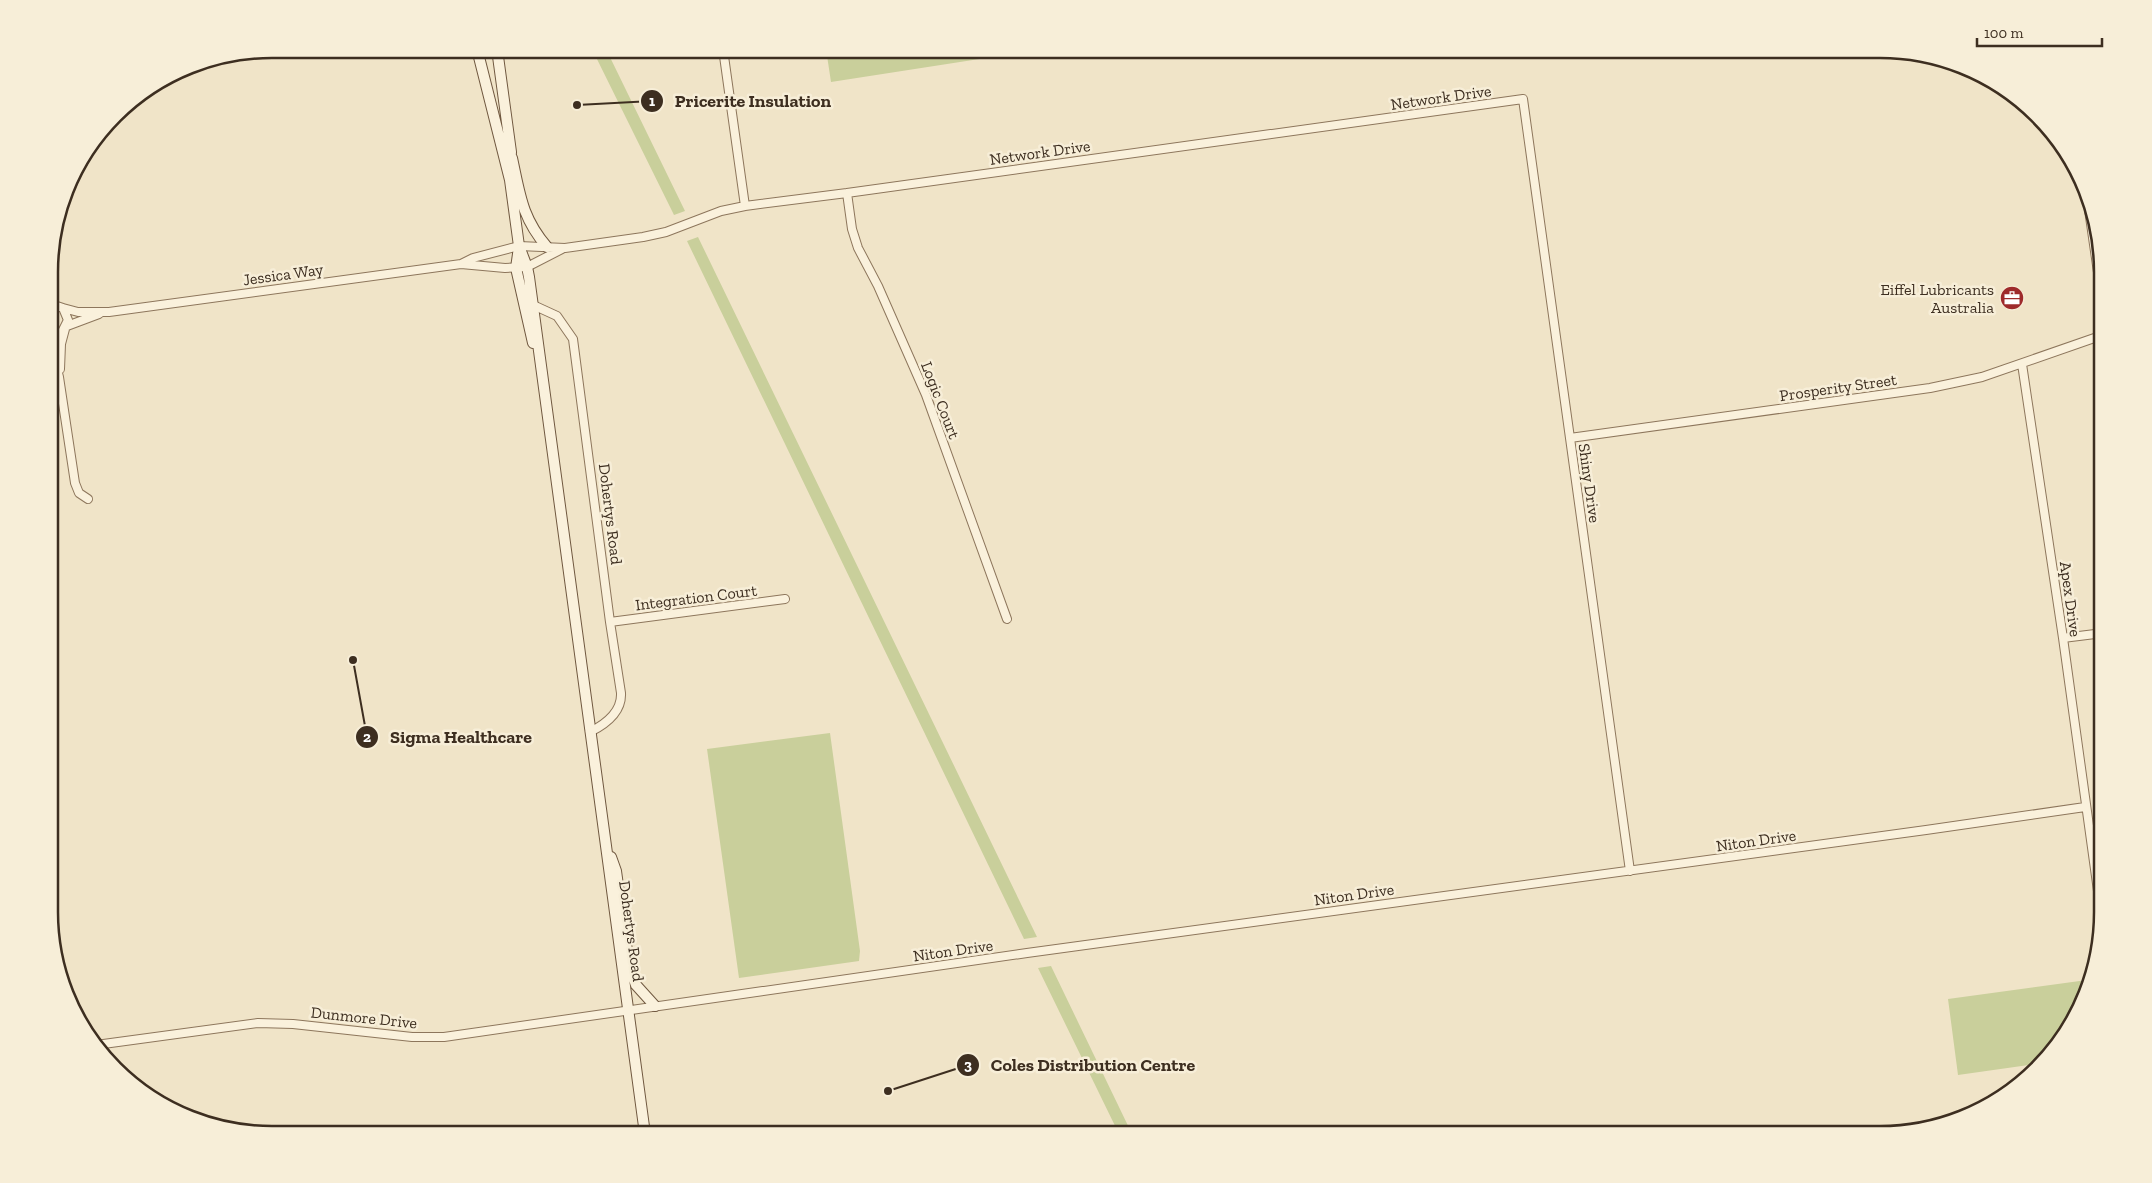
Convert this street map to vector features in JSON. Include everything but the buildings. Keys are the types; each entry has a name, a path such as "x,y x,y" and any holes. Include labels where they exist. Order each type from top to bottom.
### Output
{"main road":[{"name":"Dohertys Road","path":"479,58 510,180 519,246 527,267 533,305 644,1126"},
{"name":"Dohertys Road","path":"497,58 511,152 510,180"},
{"path":"511,152 524,211 534,232 548,247"},
{"name":"Dohertys Road","path":"519,246 516,268 528,327 541,370"},
{"path":"605,840 616,870 629,964 636,985 655,1006"}],"street":[{"path":"724,58 745,206"},
{"name":"Network Drive","path":"519,246 565,248 650,236 666,232 721,211 745,206 847,194 1523,99"},
{"name":"Shiny Drive","path":"1523,99 1630,871"},
{"name":"Logic Court","path":"847,194 852,229 858,248 878,286 926,395 1007,619"},
{"name":"Jessica Way","path":"461,264 473,258 519,246"},
{"name":"Network Drive","path":"527,267 565,248"},
{"name":"Jessica Way","path":"58,306 78,312 109,312 461,264 527,267"},
{"name":"Dohertys Road","path":"533,305 557,316 573,339 622,702 605,724 590,732"},
{"path":"59,377 61,344 68,316 63,308"},
{"name":"Jessica Way","path":"58,334 66,328 109,312"},
{"name":"Prosperity Street","path":"1570,438 1930,388 1982,377 2094,338"},
{"name":"Apex Drive","path":"2022,364 2063,638 2094,870"},
{"path":"58,373 75,483 79,493 88,499"},
{"name":"Integration Court","path":"610,622 785,599"},
{"path":"2063,638 2094,634"},
{"name":"Niton Drive","path":"628,1010 2085,806"},
{"name":"Dunmore Drive","path":"104,1044 258,1023 293,1024 412,1037 444,1037 628,1010"}],"green space":[{"path":"596,58 610,58 685,211 674,215"},
{"path":"827,58 986,58 831,82"},
{"path":"698,237 1037,937 1024,939 687,241"},
{"path":"830,733 860,951 859,961 739,978 707,749"},
{"path":"1051,966 1128,1126 1115,1126 1038,968"},
{"path":"2083,981 2059,1031 2030,1065 1958,1075 1948,999"}],"place":[{"name":"Pricerite Insulation","path":"577,105"},
{"name":"Eiffel Lubricants Australia","path":"2012,298"},
{"name":"Sigma Healthcare","path":"353,660"},
{"name":"Coles Distribution Centre","path":"888,1091"}]}
